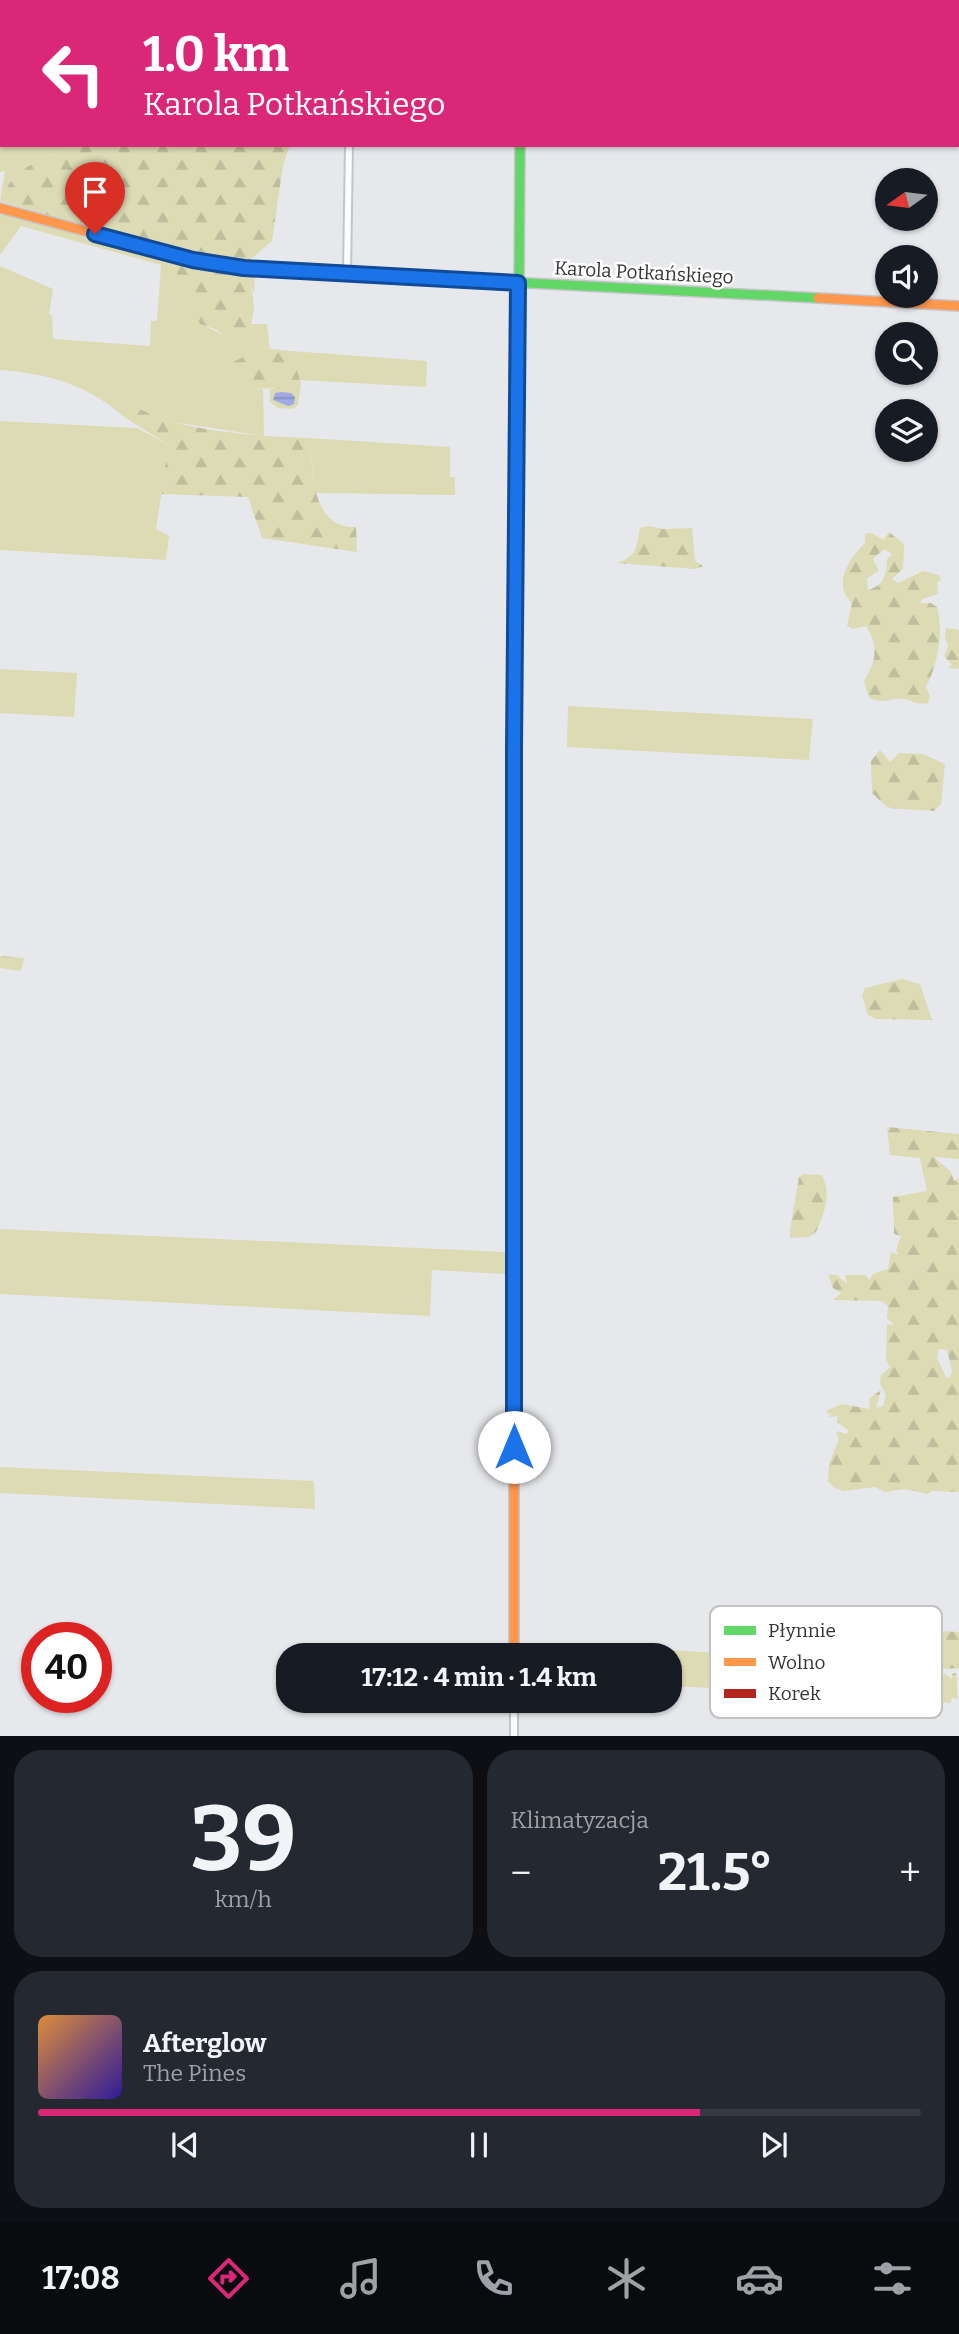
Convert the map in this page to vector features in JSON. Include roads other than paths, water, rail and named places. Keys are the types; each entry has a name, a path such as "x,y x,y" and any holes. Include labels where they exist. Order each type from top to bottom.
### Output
{"street":[{"path":"347,274 349,147"},
{"path":"514,1643 514,749 520,147"},
{"name":"Karola Potkańskiego","path":"0,208 193,260 244,268 959,306"},
{"path":"514,1713 514,1735"}],"water":[{"path":"275,393 291,393 295,397 294,404 288,406 273,400"}]}
